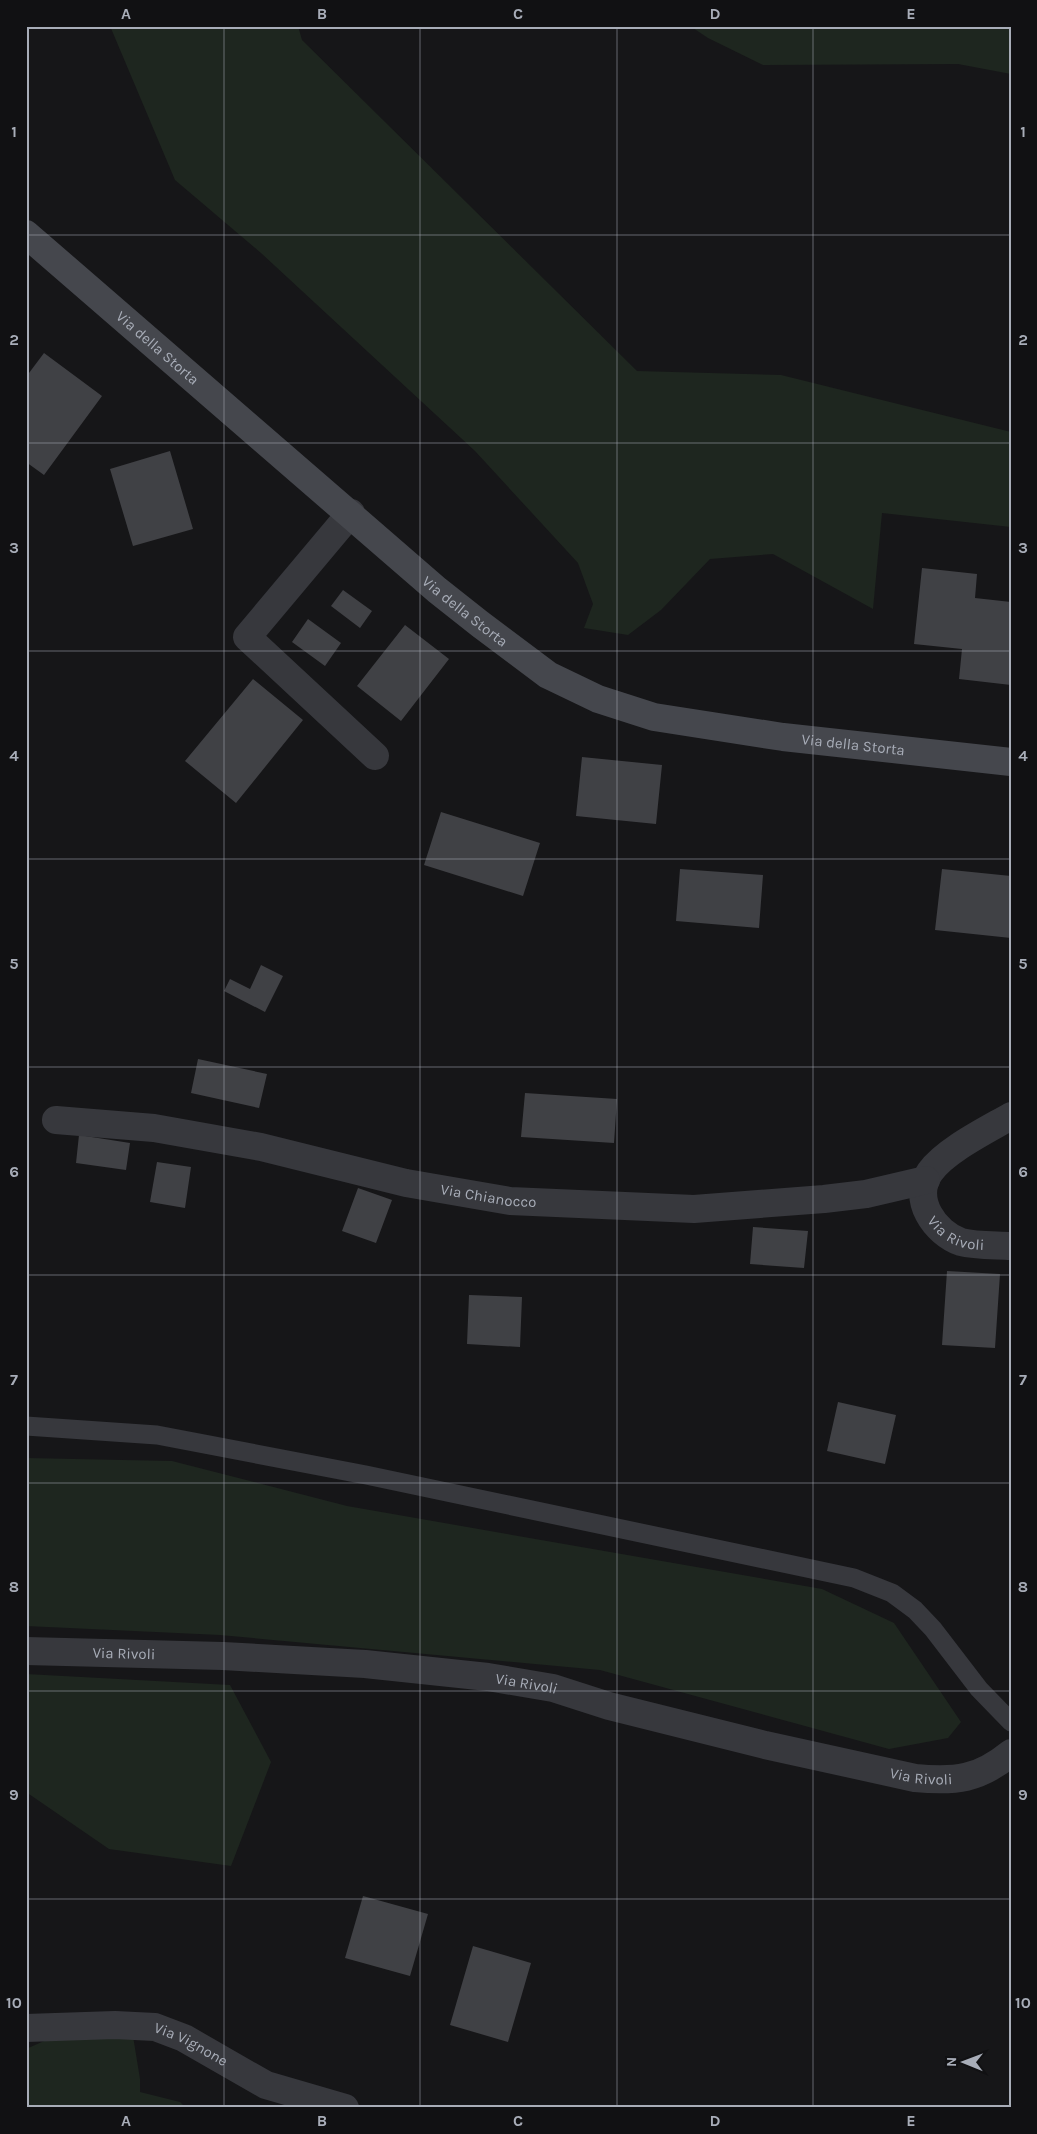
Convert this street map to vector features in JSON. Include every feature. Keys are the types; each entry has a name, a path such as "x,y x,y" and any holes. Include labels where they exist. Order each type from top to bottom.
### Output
{"main road":[{"name":"Via della Storta","path":"26,234 351,513 437,590 548,675 598,699 654,717 694,725 783,737 1011,762"}],"street":[{"path":"351,513 247,637 375,756"},
{"path":"926,1180 933,1169 955,1149 1011,1116"},
{"name":"Via Chianocco","path":"56,1120 154,1128 261,1146 406,1183 510,1202 694,1209 866,1194 926,1180"},
{"name":"Via Rivoli","path":"926,1180 923,1195 926,1209 934,1222 945,1233 963,1242 1011,1246"},
{"name":"Via Rivoli","path":"26,1651 224,1656 365,1664 488,1677 553,1688 609,1706 756,1743 915,1778 940,1781 986,1771 1011,1753"},
{"path":"986,1771 1011,1782"},
{"name":"Via Vignone","path":"26,2028 115,2025 155,2027 184,2038 266,2085 346,2108"}],"lane":[{"path":"26,1426 157,1435 376,1477 854,1578 892,1593 916,1610 934,1629 979,1690 1011,1722"}],"shaded area":[{"path":"110,26 298,26 302,40 637,371 781,375 1011,432 1011,527 882,513 873,609 773,554 710,559 661,610 628,635 584,628 593,604 578,563 475,451 261,253 175,180"},
{"path":"690,26 1011,26 1011,74 958,64 763,65 708,38"},
{"path":"26,1458 172,1461 347,1506 822,1589 894,1623 961,1722 948,1738 889,1749 600,1670 220,1635 26,1626"},
{"path":"26,1674 230,1685 271,1762 231,1866 109,1849 26,1792"},
{"path":"67,2031 133,2036 140,2079 140,2092 180,2102 186,2108 26,2108 26,2049"}],"building":[{"path":"44,353 102,396 44,475 26,462 26,377"},
{"path":"170,451 193,529 133,546 110,469"},
{"path":"922,568 977,574 975,598 1011,602 1011,685 959,679 962,649 914,644"},
{"path":"343,590 372,611 360,628 331,606"},
{"path":"308,619 341,643 325,666 292,642"},
{"path":"405,625 449,659 401,721 357,686"},
{"path":"253,679 303,720 236,803 185,761"},
{"path":"582,757 662,765 656,824 576,816"},
{"path":"441,812 540,843 523,896 424,865"},
{"path":"680,869 763,875 759,928 676,921"},
{"path":"942,869 1011,876 1011,938 935,930"},
{"path":"261,965 283,976 265,1012 224,991 230,979 250,989"},
{"path":"198,1059 267,1074 259,1108 191,1093"},
{"path":"525,1093 617,1099 614,1143 521,1137"},
{"path":"79,1135 130,1143 126,1170 76,1163"},
{"path":"157,1162 191,1167 185,1208 150,1202"},
{"path":"358,1188 392,1200 376,1243 342,1231"},
{"path":"753,1227 808,1231 804,1268 750,1264"},
{"path":"947,1271 1000,1274 995,1348 942,1345"},
{"path":"469,1295 522,1297 520,1347 467,1344"},
{"path":"838,1402 896,1415 885,1464 827,1451"},
{"path":"363,1896 428,1914 410,1976 345,1958"},
{"path":"473,1946 531,1963 508,2042 450,2025"}]}
